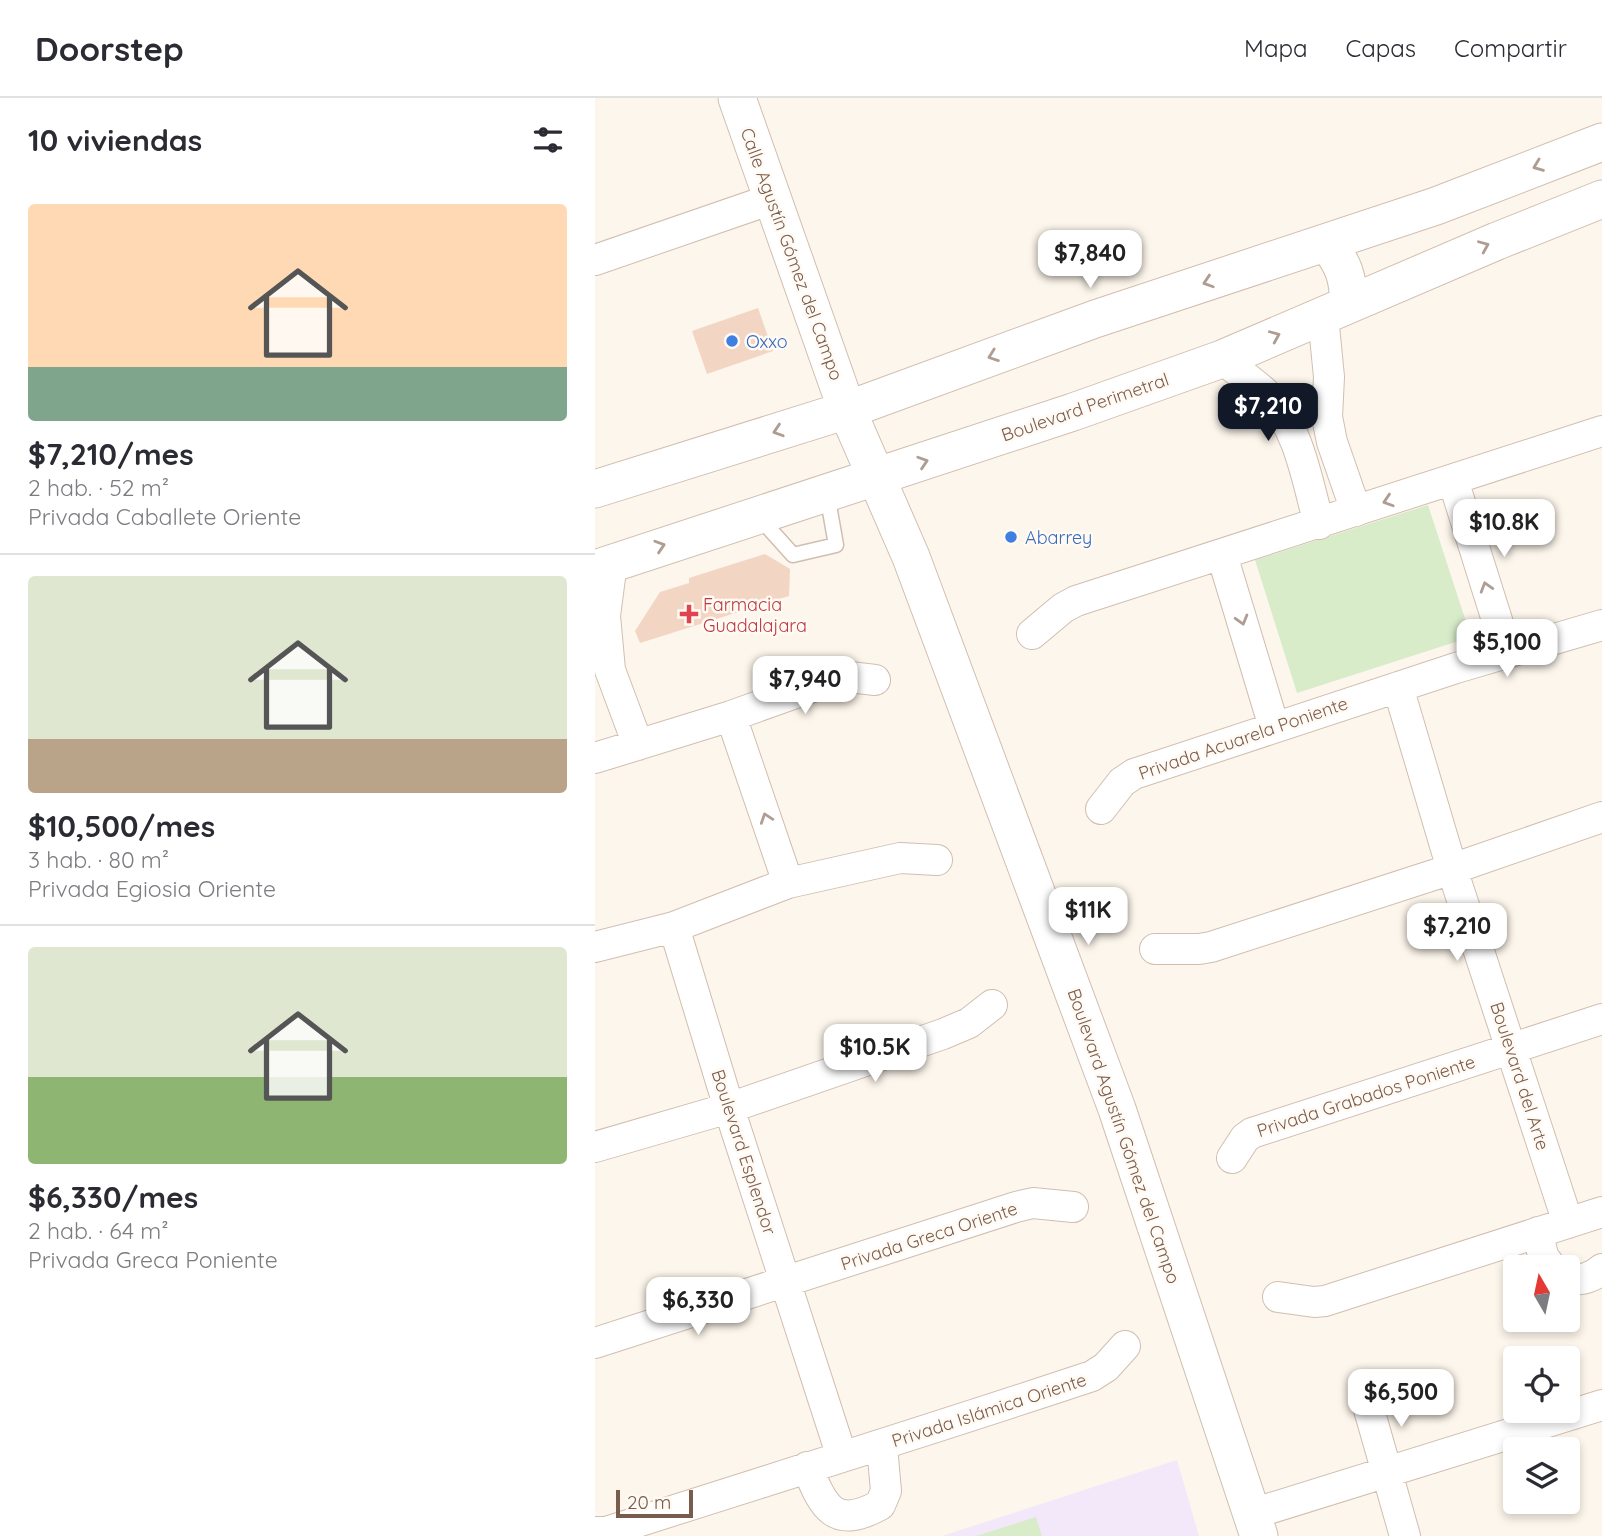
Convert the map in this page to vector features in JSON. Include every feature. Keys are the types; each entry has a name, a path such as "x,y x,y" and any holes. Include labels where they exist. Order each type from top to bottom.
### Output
{"street":[{"name":"Calle Agustín Gómez del Campo","path":"737,98 847,410"},
{"path":"595,489 847,410 1095,319 1436,206 1602,142"},
{"path":"595,260 772,199"},
{"name":"Boulevard Perimetral","path":"604,565 1073,412 1222,359 1602,199"},
{"path":"1327,243 1346,273 1336,310 1327,416 1332,442 1356,511"},
{"path":"1222,359 1265,394 1282,415 1299,454 1319,524"},
{"name":"Boulevard Agustín Gómez del Campo","path":"847,410 911,557 1117,1109 1255,1525"},
{"path":"1032,634 1063,608 1076,601 1602,431"},
{"path":"1299,454 1332,442"},
{"path":"1453,480 1507,652"},
{"path":"1222,555 1274,727"},
{"path":"604,565 602,673 638,745"},
{"name":"Privada Acuarela Poniente","path":"1101,809 1122,782 1134,774 1507,652 1602,625"},
{"path":"595,758 731,716 832,680 850,677 875,680"},
{"name":"Boulevard del Arte","path":"1398,687 1452,869 1568,1223"},
{"path":"731,716 788,883"},
{"path":"1155,949 1211,947 1602,817"},
{"path":"595,947 674,927 788,883 900,858 937,860"},
{"name":"Boulevard Esplendor","path":"674,927 729,1108 842,1457"},
{"path":"595,1147 729,1108 943,1034 969,1023 992,1005"},
{"name":"Privada Grabados Poniente","path":"1232,1158 1245,1138 1252,1133 1602,1019"},
{"name":"Privada Greca Oriente","path":"595,1343 1016,1207 1033,1203 1073,1207"},
{"path":"1278,1297 1325,1301 1602,1212"},
{"path":"1538,1232 1543,1255"},
{"path":"1580,1279 1588,1278 1602,1269"},
{"name":"Privada Islámica Oriente","path":"595,1532 606,1532 807,1467 882,1446 1092,1376 1106,1367 1125,1346"},
{"path":"1366,1399 1405,1536"},
{"path":"1255,1525 1388,1473 1602,1405"},
{"path":"807,1467 827,1508 838,1515 852,1516 880,1505 886,1491 882,1446"}],"lane":[{"path":"757,515 793,555 836,545 827,493"}],"shaded area":[{"path":"1177,1460 1199,1536 942,1536"}],"green space":[{"path":"1428,505 1471,637 1297,693 1255,560"},
{"path":"1036,1517 1042,1536 976,1536"}],"building":[{"name":"Oxxo","path":"758,308 773,351 707,374 692,331"},
{"name":"Farmacia Guadalajara","path":"765,554 790,569 789,596 640,643 635,631 660,592 689,583 689,578"}],"place":[{"name":"Oxxo","path":"732,341"},
{"name":"Abarrey","path":"1011,537"},
{"name":"Farmacia Guadalajara","path":"689,614"}]}
